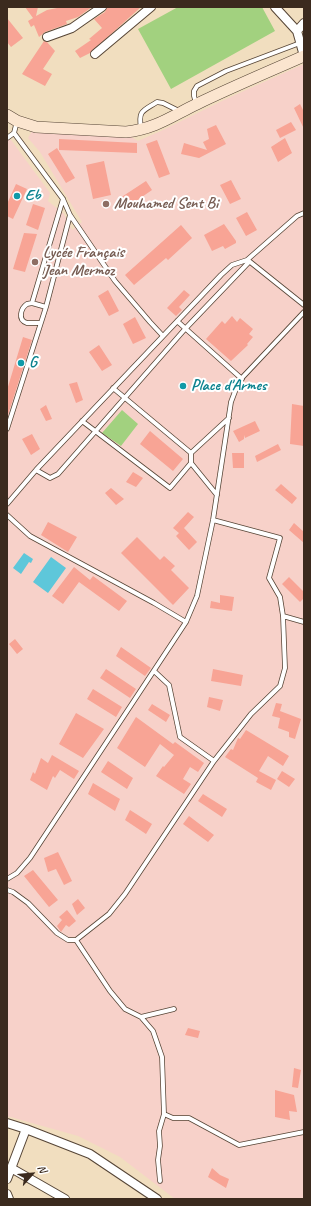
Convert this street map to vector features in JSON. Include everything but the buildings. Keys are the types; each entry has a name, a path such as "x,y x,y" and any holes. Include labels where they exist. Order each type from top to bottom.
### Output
{"street":[{"path":"47,37 72,28 101,7"},
{"path":"95,54 151,7"},
{"path":"7,115 17,121 36,127 126,132 152,127 197,104 304,56 296,31 275,7"},
{"path":"296,31 304,23"},
{"path":"7,1123 90,1154 157,1199"},
{"path":"7,1179 26,1129"},
{"path":"11,1168 65,1199"},
{"path":"7,1194 9,1199"}],"lane":[{"path":"197,104 194,91 197,86 226,71 300,43"},
{"path":"141,130 139,117 143,112 157,102 163,103 181,113"},
{"path":"7,138 14,133 17,121"},
{"path":"14,133 63,199 70,216 115,281 163,336"},
{"path":"32,304 63,199"},
{"path":"36,470 50,478 58,474 185,328 248,261 297,216 304,213"},
{"path":"7,429 46,307 70,216"},
{"path":"248,261 304,305"},
{"path":"7,504 36,470 221,275 232,265 248,261"},
{"path":"40,323 23,321 21,310 27,304 46,307"},
{"path":"7,879 17,873 30,858 186,622 197,596 213,520 231,402 239,381 304,312"},
{"path":"177,321 242,378"},
{"path":"113,388 191,453"},
{"path":"217,495 191,463 191,453 229,418"},
{"path":"82,421 170,488 191,463"},
{"path":"7,515 30,536 186,622"},
{"path":"7,890 13,892 28,903 58,933 68,940 76,940 109,914 125,894 214,761 251,714 280,686 285,668 284,616 280,597 270,578 280,538 213,520"},
{"path":"284,616 304,622"},
{"path":"154,671 169,685 180,737 214,761"},
{"path":"76,940 110,991 125,1009 141,1017 153,1030 162,1058 164,1114 159,1131 160,1146 158,1160 160,1181"},
{"path":"141,1017 174,1008"},
{"path":"164,1114 173,1118 189,1118 239,1145 304,1132"}],"shaded area":[{"path":"304,64 304,1199 175,1199 120,1157 78,1136 7,1116 7,137 11,140 50,193 48,201 64,214 72,230 82,222 40,152 28,138 32,131 130,136 138,141"}],"green space":[{"path":"178,7 262,7 275,31 171,89 138,29"},
{"path":"122,410 138,424 121,446 102,433"}],"water":[{"path":"24,553 33,559 31,563 29,562 21,574 13,568"},
{"path":"51,557 66,568 48,593 33,582"}],"place":[{"name":"Eb","path":"17,196"},
{"name":"Mouhamed Sent Bi","path":"106,204"},
{"name":"Lycée Français Jean Mermoz","path":"35,262"},
{"name":"G","path":"21,363"},
{"name":"Place d'Armes","path":"183,386"}]}
